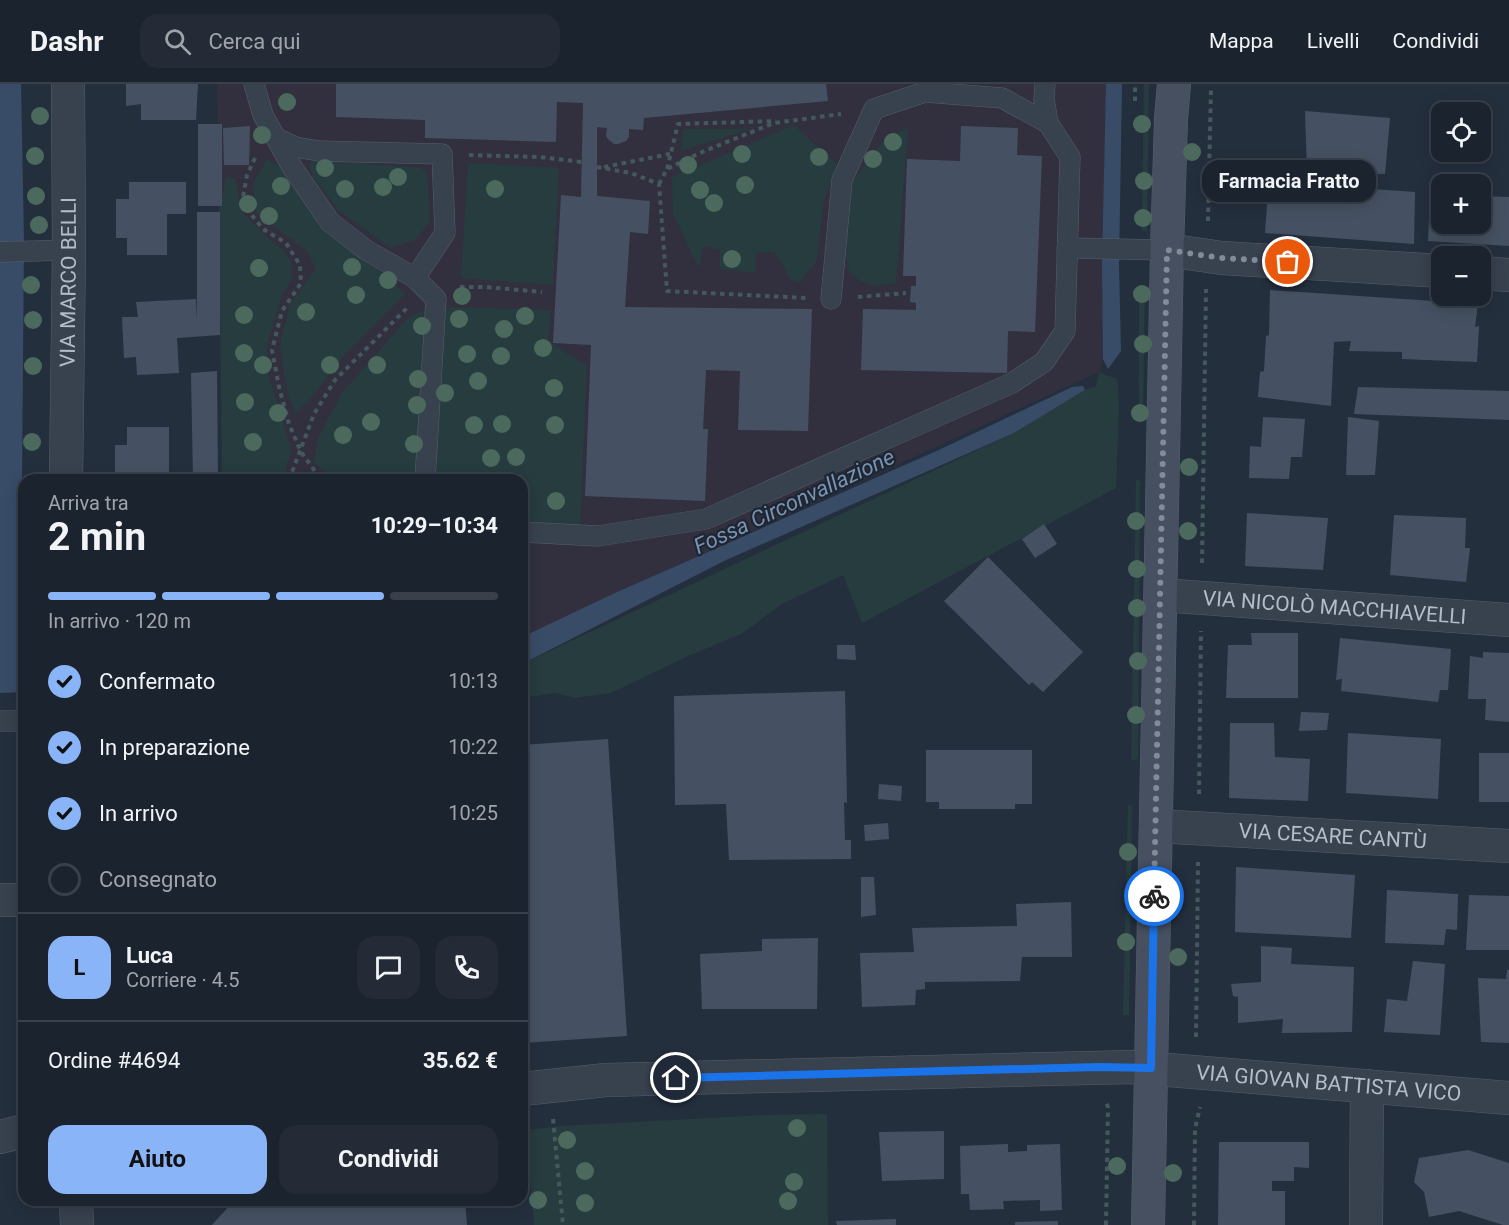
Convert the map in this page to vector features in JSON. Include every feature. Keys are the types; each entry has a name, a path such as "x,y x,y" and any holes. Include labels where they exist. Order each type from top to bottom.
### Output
{"main road":[{"path":"1168,84 1171,119"},
{"path":"1148,1225 1167,250 1174,84"}],"street":[{"name":"VIA MARCO BELLI","path":"66,474 69,250 68,84"},
{"path":"1167,250 1222,258 1431,270"},
{"path":"1491,274 1509,275"},
{"name":"VIA NICOLÒ MACCHIAVELLI","path":"1161,595 1509,620"},
{"name":"VIA CESARE CANTÙ","path":"1156,826 1509,846"},
{"path":"0,900 18,900"},
{"name":"VIA GIOVAN BATTISTA VICO","path":"528,1088 606,1080 1098,1067 1151,1068 1509,1098"},
{"path":"1366,1225 1368,1086"},
{"path":"0,1137 18,1132"},
{"path":"76,1206 77,1225"}],"lane":[{"path":"254,84 263,115 292,168 330,222 366,250 415,278 436,299 425,474"},
{"path":"528,532 598,536 706,519 1012,383 1044,363 1065,331 1070,157 1048,123 1044,99 1045,84"},
{"path":"831,299 842,180 874,109 925,92 1002,98 1048,123"},
{"path":"276,138 295,147 319,152 442,154 445,233 415,278"},
{"path":"1067,248 1167,250"},
{"path":"0,252 69,250"},
{"path":"0,721 18,721"}],"path":[{"path":"1194,1225 1196,1129 1200,1107 1200,1073 1196,1046 1198,828 1211,84"},
{"path":"667,169 774,123 874,109"},
{"path":"795,121 678,124 667,169 659,184 667,291 831,299 906,293"},
{"path":"276,138 262,142 247,175 242,203 262,229 286,243 300,265 301,283 282,311 272,350 289,423 301,452 316,474"},
{"path":"442,154 540,157 582,162"},
{"path":"659,184 631,173 599,167 670,154"},
{"path":"292,474 314,414 335,380 415,300 429,293 456,287 542,292"},
{"path":"553,1118 562,1225"}],"shaded area":[{"path":"217,84 1107,84 1103,359 1099,372 528,634 528,474 222,474"}],"green space":[{"path":"1144,84 1149,84 1147,231 1142,230"},
{"path":"794,125 837,164 824,201 816,262 800,282 790,279 773,252 756,253 755,273 720,269 720,250 703,246 699,269 673,213 672,177"},
{"path":"908,128 896,283 875,286 860,281 849,271 846,254 851,183 887,137"},
{"path":"683,129 750,129 681,151"},
{"path":"267,159 280,166 326,230 361,253 405,294 346,353 296,414 288,396 280,345 290,305 316,268 306,250 256,213 253,184"},
{"path":"314,160 421,168 427,173 430,220 414,240 391,248 338,210 313,177 309,165"},
{"path":"468,163 559,168 553,285 461,278"},
{"path":"226,178 235,178 242,212 285,252 291,262 292,278 281,297 267,345 269,377 291,448 285,474 222,474 219,211"},
{"path":"1139,288 1145,288 1143,419 1139,419"},
{"path":"445,307 551,310 548,340 587,365 580,525 548,526 532,522 528,518 528,474 431,474"},
{"path":"424,310 417,474 329,474 314,463 318,438 342,393 409,317"},
{"path":"1099,372 1117,379 1119,403 1116,488 862,623 843,575 782,604 741,634 688,656 611,693 575,698 555,693 528,697 528,661 1014,433 1085,390 1096,386"},
{"path":"1136,480 1140,481 1138,759 1131,761"},
{"path":"1128,805 1132,806 1129,1015 1123,1015"},
{"path":"827,1114 828,1225 534,1225 528,1130 766,1115"}],"water":[{"path":"0,84 21,84 24,242 22,474 18,474 18,692 0,693"},
{"path":"1106,84 1122,84 1119,265 1121,351 1108,369 1103,359 1102,265"},
{"path":"1083,386 1085,390 1014,433 724,561 528,661 528,634 615,593 941,449 1072,387"}],"building":[{"path":"126,84 198,84 196,120 141,120 141,104 126,106"},
{"path":"336,84 826,84 828,101 644,118 643,130 629,129 629,137 618,144 608,139 607,128 597,127 597,196 650,201 648,234 630,232 625,307 812,309 808,431 738,430 740,371 706,370 703,429 708,429 705,501 585,496 591,345 553,343 561,195 581,197 583,103 557,102 556,142 425,138 425,120 336,117"},
{"path":"1305,111 1390,118 1385,174 1307,172"},
{"path":"198,124 222,124 222,206 198,206"},
{"path":"250,126 249,165 224,165 223,128"},
{"path":"961,126 1018,128 1017,155 1042,156 1035,332 1008,331 1007,373 861,370 863,309 916,310 916,303 910,302 911,286 916,286 916,276 903,276 907,159 960,161"},
{"path":"1269,177 1300,179 1300,184 1415,192 1414,244 1265,233"},
{"path":"129,182 186,182 186,214 167,214 167,255 127,255 127,238 116,238 116,199 129,199"},
{"path":"1430,193 1431,234 1491,234 1491,196 1509,197 1509,246 1428,241"},
{"path":"197,212 220,212 220,335 177,338 179,373 137,375 136,357 124,358 122,317 138,317 136,302 196,299 197,321"},
{"path":"1270,290 1431,301 1431,306 1478,306 1475,327 1479,326 1477,362 1402,359 1402,352 1349,351 1351,341 1334,342 1331,406 1258,397 1260,372 1264,371 1266,336 1269,335"},
{"path":"217,371 218,474 193,474 191,373"},
{"path":"1358,387 1509,391 1509,420 1354,414"},
{"path":"1263,417 1305,419 1302,457 1291,457 1289,479 1249,478 1250,446 1261,447"},
{"path":"1348,417 1379,421 1375,475 1346,475"},
{"path":"127,427 169,427 169,474 115,474 115,445 127,445"},
{"path":"1247,513 1328,518 1323,570 1245,566"},
{"path":"1394,515 1466,518 1465,548 1470,548 1466,582 1390,575"},
{"path":"1044,524 1057,544 1035,558 1022,539"},
{"path":"988,557 1083,652 1043,692 1032,682 1029,685 944,601"},
{"path":"1251,633 1298,633 1298,698 1226,698 1228,645 1252,645"},
{"path":"1340,638 1451,649 1448,690 1440,690 1438,702 1341,691 1342,679 1336,680"},
{"path":"837,645 855,645 856,660 837,659"},
{"path":"1483,652 1509,653 1509,722 1485,720 1486,699 1468,699 1470,656 1483,658"},
{"path":"845,691 847,803 844,802 845,840 851,840 851,859 729,860 726,804 675,805 674,696"},
{"path":"1301,712 1329,713 1327,730 1299,731"},
{"path":"1230,723 1274,723 1275,757 1310,759 1308,801 1229,798"},
{"path":"1348,733 1441,739 1438,799 1346,793"},
{"path":"608,739 627,1036 528,1043 528,745"},
{"path":"926,750 1032,750 1032,804 1015,804 1015,809 939,809 939,802 926,802"},
{"path":"1479,753 1509,753 1509,802 1479,802"},
{"path":"879,784 902,786 901,801 878,799"},
{"path":"888,823 889,839 865,841 864,825"},
{"path":"1236,867 1355,875 1351,938 1235,932"},
{"path":"861,877 874,877 876,915 861,917"},
{"path":"1387,890 1458,894 1457,930 1446,929 1444,945 1385,943"},
{"path":"1469,895 1509,896 1509,950 1466,950"},
{"path":"1071,902 1072,957 1022,957 1020,981 925,982 925,989 916,990 915,1005 862,1007 860,953 914,952 912,928 1017,926 1016,904"},
{"path":"818,938 817,1009 702,1009 700,954 762,951 762,939"},
{"path":"1261,946 1292,948 1291,964 1354,967 1352,1032 1282,1033 1283,1019 1238,1023 1238,997 1233,996 1231,984 1261,982"},
{"path":"1413,961 1445,964 1440,1035 1384,1032 1387,999 1407,1001"},
{"path":"1507,970 1509,970 1509,1043 1481,1042 1478,978 1506,979"},
{"path":"944,1131 944,1179 882,1181 879,1132"},
{"path":"1219,1142 1309,1142 1309,1168 1294,1167 1294,1181 1272,1181 1272,1191 1285,1191 1285,1225 1218,1225"},
{"path":"1008,1144 1008,1152 1027,1151 1027,1145 1060,1144 1062,1210 1040,1211 1040,1200 1003,1201 1004,1209 970,1210 969,1194 961,1194 960,1146"},
{"path":"1468,1150 1509,1163 1509,1225 1459,1211 1429,1217 1424,1192 1414,1182 1419,1158"},
{"path":"229,1206 465,1206 467,1225 212,1225"},
{"path":"896,1219 896,1225 837,1225 836,1221"},
{"path":"1058,1221 1058,1225 1015,1225 1015,1222"}],"way so far":[{"path":"1154,896 1167,250 1222,258 1288,262"}],"place":[{"name":"Farmacia Fratto","path":"1288,262"}],"route":[{"path":"676,1078 1098,1067 1151,1068 1154,896"}],"water label":[{"name":"Fossa Circonvallazione","path":"794,501"}]}
